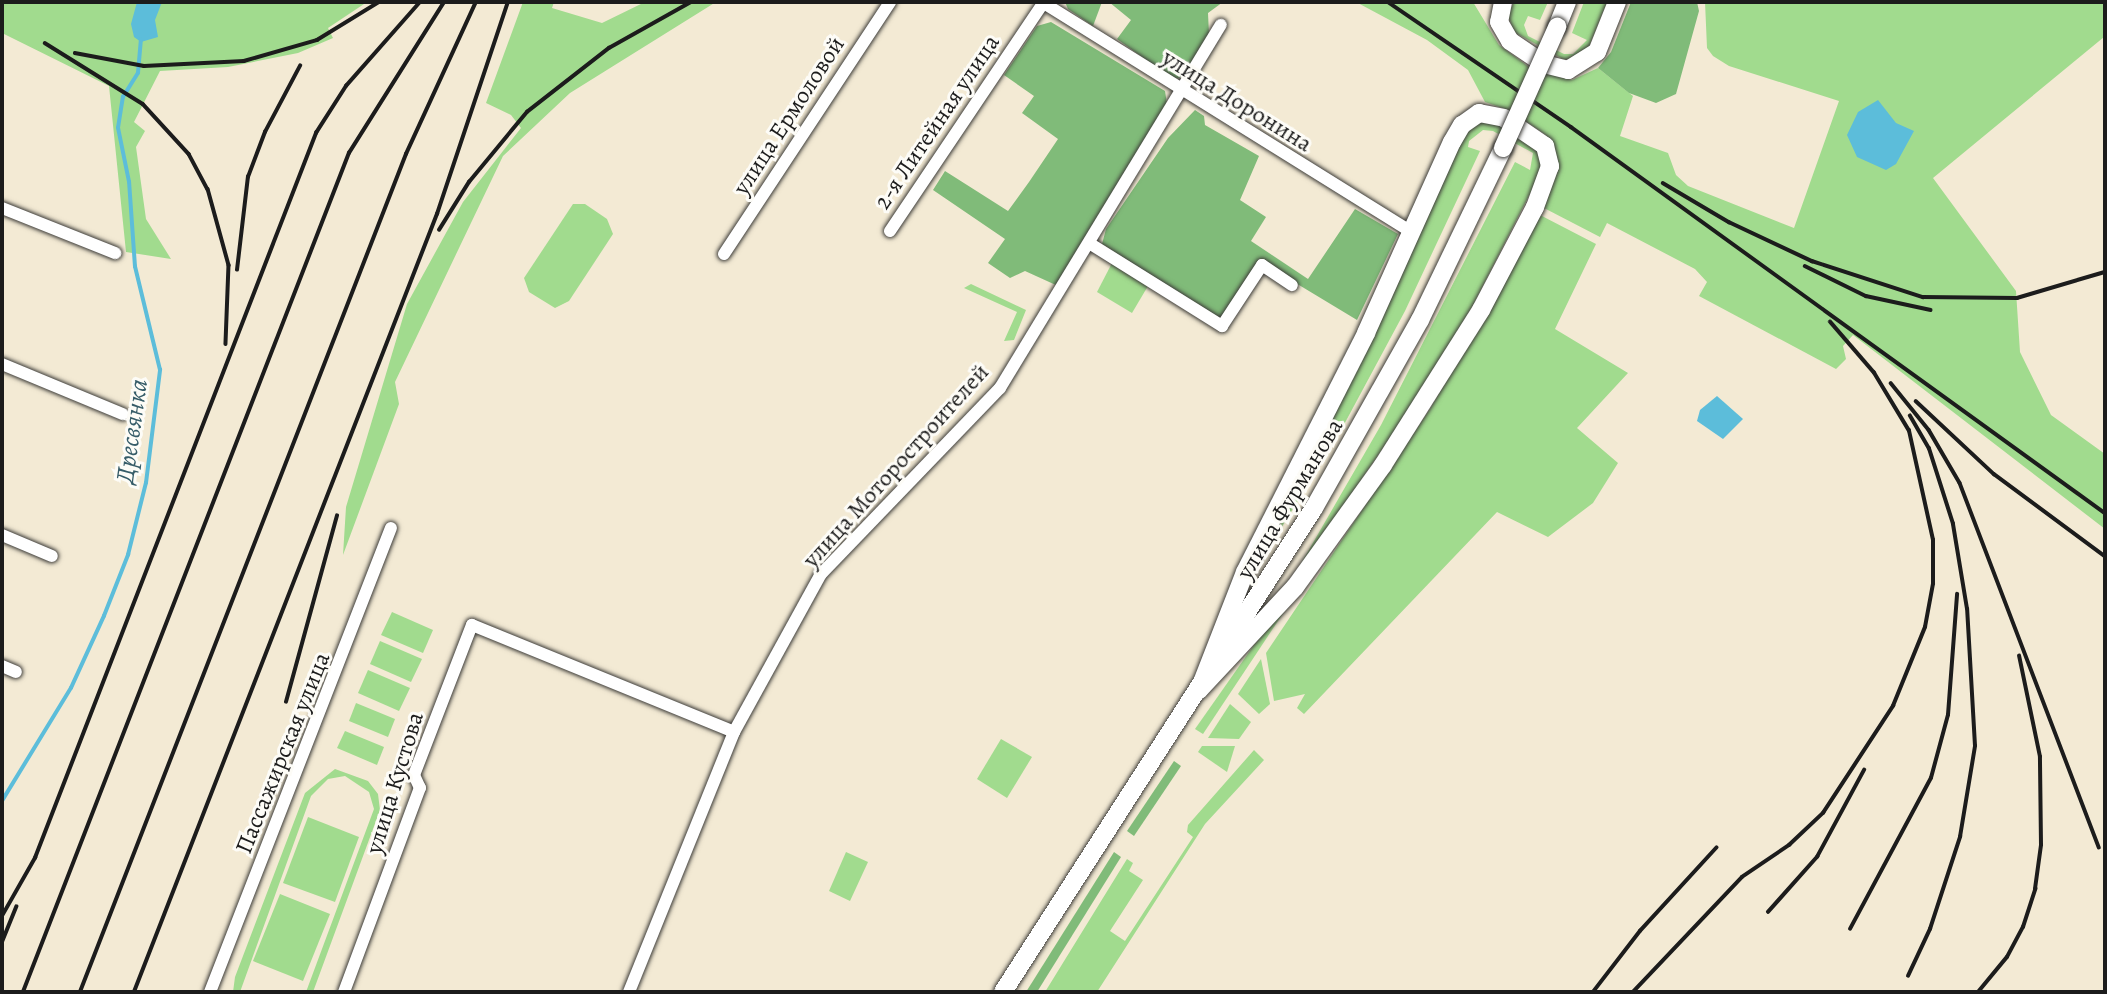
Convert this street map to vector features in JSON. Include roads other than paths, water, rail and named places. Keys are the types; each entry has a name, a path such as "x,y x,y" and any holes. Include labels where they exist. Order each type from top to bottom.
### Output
{"street":[{"name":"улица Ермоловой","path":"724,254 890,2"},
{"name":"улица Доронина","path":"1043,2 1181,91 1412,232"},
{"name":"2-я Литейная улица","path":"890,231 1043,2"},
{"path":"1503,2 1499,22 1510,41 1544,64 1568,70 1597,52 1617,2"},
{"name":"улица Фурманова","path":"1003,992 1264,589 1407,344 1503,148 1567,2"},
{"name":"улица Моторостроителей","path":"629,992 734,732 821,574 1000,388 1221,25"},
{"path":"1479,113 1504,118 1539,139 1550,155 1547,179 1488,298 1432,391 1282,603 1199,690 1244,575 1412,232 1452,142 1462,125 1479,113"},
{"path":"2,208 116,253"},
{"path":"1089,243 1223,326 1262,265 1292,285"},
{"path":"2,364 123,414"},
{"name":"Пассажирская улица","path":"210,992 391,528"},
{"path":"2,535 52,556"},
{"path":"1244,575 1249,590 1264,589 1269,604 1282,603"},
{"name":"улица Кустова","path":"344,992 420,788 414,775 472,625 734,732"},
{"path":"2,666 16,672"}],"water":[{"path":"137,2 162,2 155,20 158,37 141,42 134,37 131,24"},
{"path":"1878,100 1896,123 1914,131 1896,164 1886,170 1857,157 1847,135 1858,112"},
{"path":"1717,396 1743,419 1723,439 1697,421 1700,410"}],"waterway":[{"name":"Дресвянка","path":"2,801 71,688 104,616 128,555 146,483 160,370 135,267 129,182 118,128 123,97 138,73 141,40"}],"railway":[{"path":"75,53 144,66 244,61 317,40 379,2"},
{"path":"2,916 35,858 316,133 346,86 420,2"},
{"path":"23,992 349,153 444,2"},
{"path":"80,992 406,154 476,2"},
{"path":"134,992 437,214 508,2"},
{"path":"439,230 469,182 527,112 609,48 691,2"},
{"path":"1388,2 1571,127 2105,513"},
{"path":"45,43 143,104 189,154 208,189 229,265 226,344"},
{"path":"237,270 248,177 265,132 300,66"},
{"path":"1663,183 1729,222 1812,261 1923,297 2017,298 2105,272"},
{"path":"1805,266 1866,296 1931,310"},
{"path":"1633,992 1742,877 1789,845 1823,813 1893,706 1925,627 1933,584 1933,540 1909,431 1874,373 1830,322"},
{"path":"1891,383 1929,430 1960,483 2099,847"},
{"path":"1916,401 1994,474 2105,556"},
{"path":"1908,976 1930,929 1960,837 1975,746 1967,609 1953,524 1929,449 1910,416"},
{"path":"286,702 337,516"},
{"path":"1850,929 1931,778 1948,715 1957,594"},
{"path":"1978,992 2007,957 2023,927 2035,889 2041,845 2040,757 2019,656"},
{"path":"1768,912 1817,857 1864,770"},
{"path":"1593,992 1640,931 1716,848"},
{"path":"2,942 16,907"}]}
